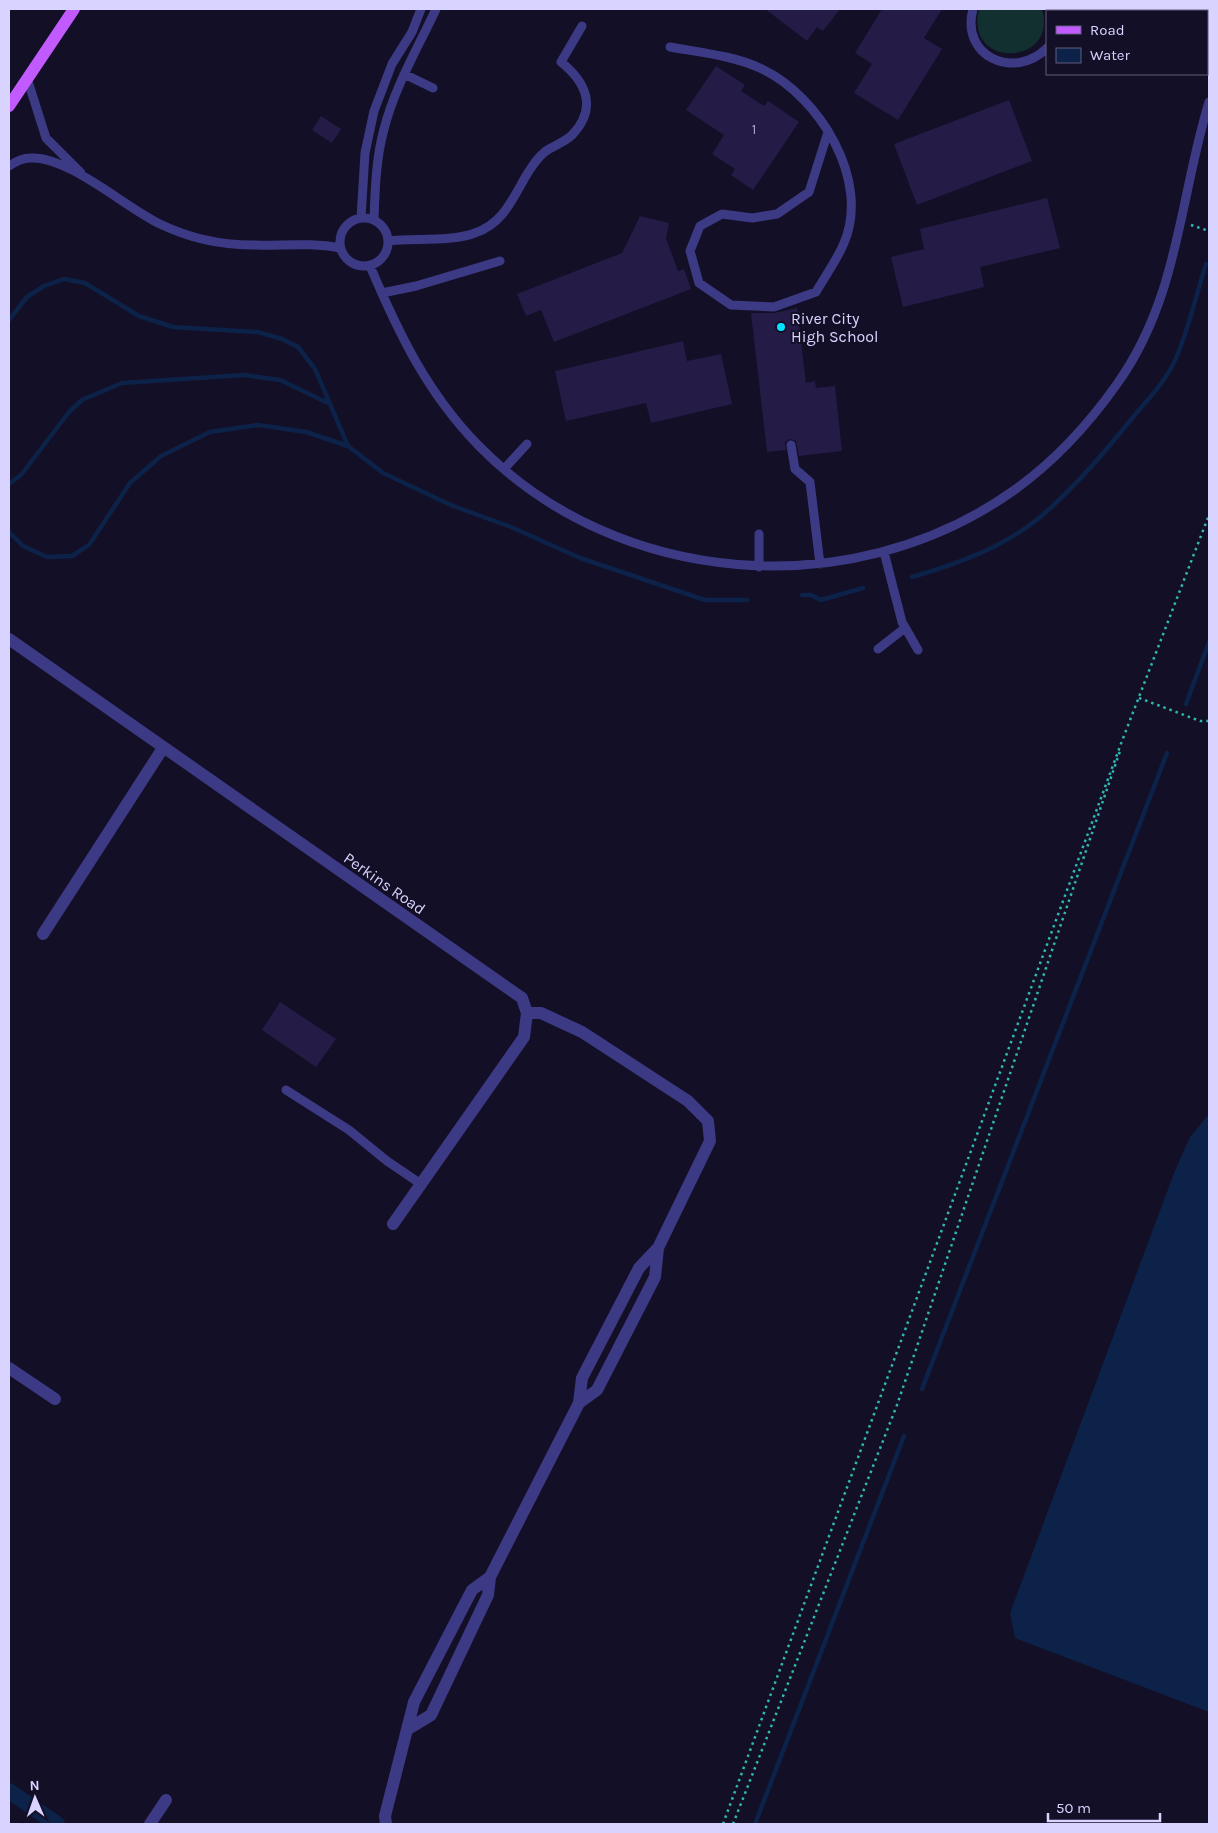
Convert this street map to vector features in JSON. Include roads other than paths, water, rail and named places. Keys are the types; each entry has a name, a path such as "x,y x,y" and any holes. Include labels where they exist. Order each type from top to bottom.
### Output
{"main road":[{"path":"9,106 74,9"}],"street":[{"name":"Perkins Road","path":"9,639 162,748 522,998 527,1013"},
{"path":"43,934 162,748"},
{"path":"393,1224 524,1037 527,1013 541,1013 582,1032 688,1101 708,1121 710,1141 658,1248 639,1268 582,1378 579,1403 490,1577 488,1595 431,1715 408,1729"},
{"path":"579,1403 597,1390 655,1277 658,1248"},
{"path":"9,1368 55,1399"},
{"path":"386,1824 385,1816 414,1702 472,1590 490,1577"},
{"path":"150,1824 166,1800"}],"lane":[{"path":"361,218 365,153 374,111 392,64 412,32 421,9"},
{"path":"374,220 375,189 384,130 404,74 436,9"},
{"path":"973,9 970,18 972,32 977,44 986,54 998,62 1012,64 1026,62 1038,56 1046,49"},
{"path":"388,242 475,233 496,222 512,204 531,168 546,151 572,136 586,113 586,94 577,75 560,62 582,26"},
{"path":"670,47 720,57 762,69 799,94 828,132 845,165 852,204 845,242 816,292 774,307 731,305 698,283 690,251 700,226 722,214 752,218 777,214 809,192 828,132"},
{"path":"404,74 433,88"},
{"path":"28,78 46,138 84,176 138,212 178,232 215,242 252,246 319,244 340,248"},
{"path":"370,266 396,328 429,386 462,427 504,469 555,506 586,524 624,540 681,557 737,566 759,567 820,564 884,552 928,537 989,507 1049,462 1090,420 1119,382 1150,325 1170,273 1182,223 1197,141 1209,102"},
{"path":"9,166 28,158 42,159 84,176"},
{"path":"361,218 374,220 382,225 388,242 383,257 370,266 362,267 348,261 340,248 339,240 346,225 361,218"},
{"path":"382,293 416,286 500,261"},
{"path":"504,469 527,444"},
{"path":"791,446 794,468 810,482 820,564"},
{"path":"759,534 759,567"},
{"path":"884,552 905,628 918,650"},
{"path":"878,649 905,628"},
{"path":"286,1090 349,1130 387,1161 421,1184"}],"water":[{"path":"1209,1114 1209,1712 1015,1638 1010,1613 1174,1173 1190,1137"}],"waterway":[{"path":"912,577 946,567 979,554 1025,529 1062,497 1086,472 1155,392 1172,367 1185,335 1206,264"},
{"path":"9,320 27,297 44,286 64,279 85,283 139,316 173,327 258,332 282,339 298,347 315,369 348,446"},
{"path":"9,484 21,475 69,412 82,400 122,383 244,375 280,380 328,403"},
{"path":"9,532 23,546 47,557 72,556 89,545 130,483 161,456 210,432 258,425 306,432 348,446 383,473 453,506 511,527 580,558 705,600 747,600"},
{"path":"802,595 811,595 821,600 863,588"},
{"path":"1186,704 1209,642"},
{"path":"922,1389 1167,753"},
{"path":"755,1824 904,1436"},
{"path":"9,1791 57,1824"}],"place":[{"name":"River City High School","path":"781,327"}]}
